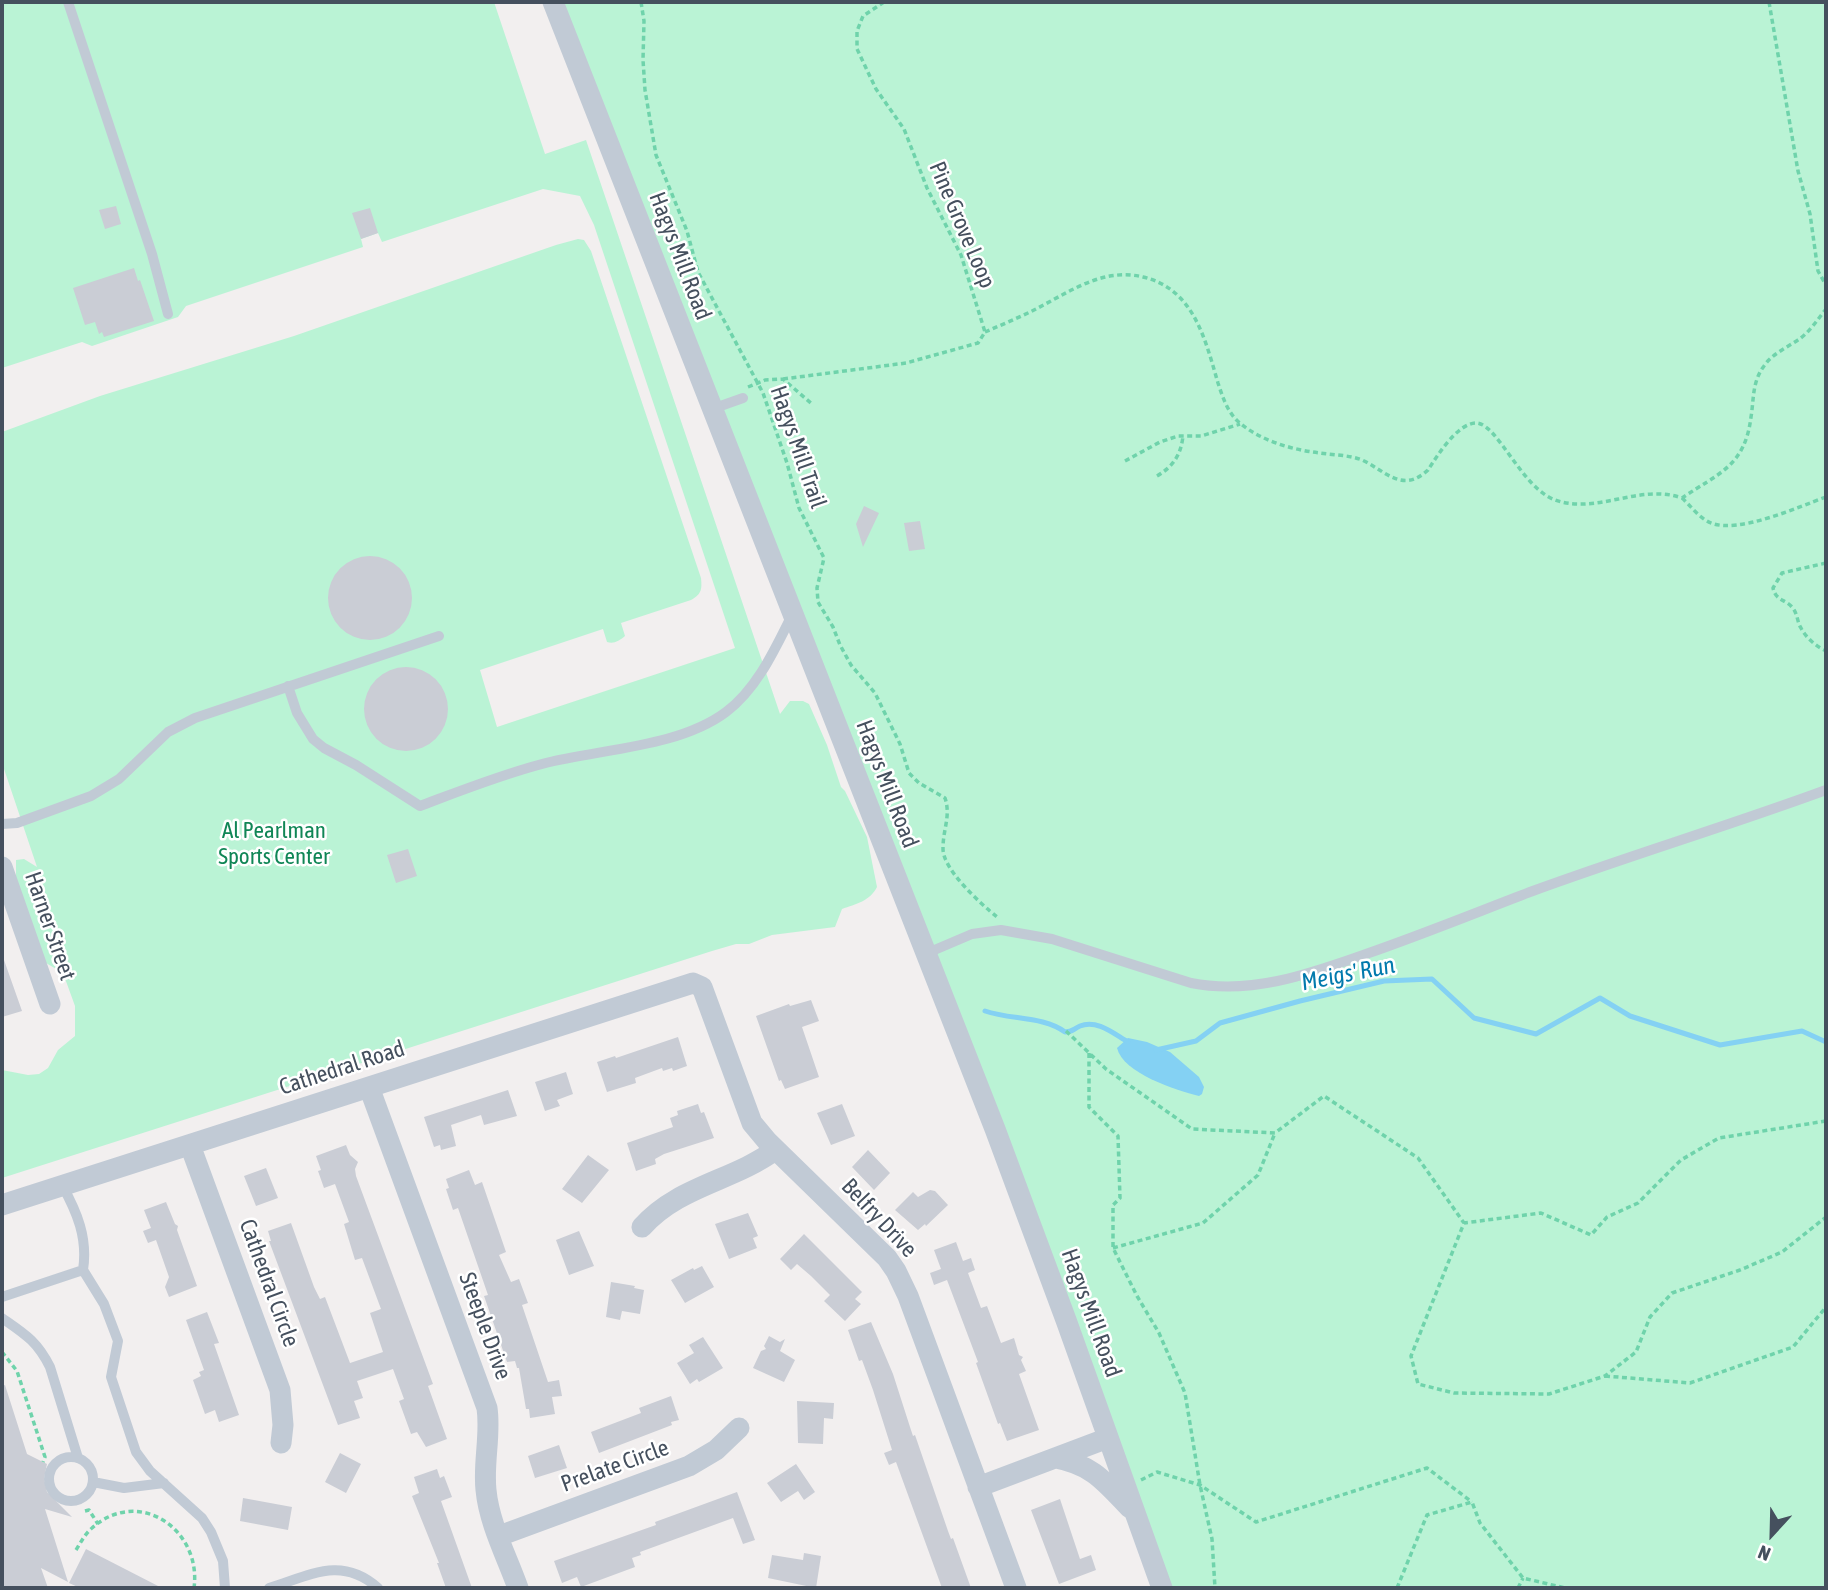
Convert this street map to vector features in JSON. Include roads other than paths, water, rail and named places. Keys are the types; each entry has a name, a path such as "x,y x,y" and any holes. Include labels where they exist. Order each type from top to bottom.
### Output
{"street":[{"name":"Hagys Mill Road","path":"553,2 1004,1154 1162,1588"},
{"name":"Harner Street","path":"2,867 50,1004"},
{"name":"Cathedral Road","path":"2,1205 694,983 698,984"},
{"name":"Belfry Drive","path":"698,984 702,987 748,1113 759,1132 887,1258 896,1271 908,1296 1016,1588"},
{"name":"Steeple Drive","path":"369,1087 486,1408 489,1433 486,1486 488,1501 518,1588"},
{"name":"Cathedral Circle","path":"190,1144 280,1390 283,1416 281,1443"},
{"path":"642,1227 674,1199 750,1167 775,1150"},
{"name":"Prelate Circle","path":"499,1536 690,1466 716,1450 739,1428"},
{"path":"978,1488 1108,1438"},
{"path":"1056,1458 1072,1461 1092,1470 1134,1513"}],"lane":[{"path":"68,2 152,254 168,314"},
{"path":"712,409 742,394"},
{"path":"288,686 300,720 313,739 420,806 543,764 631,748 712,722 740,698 755,680 792,615"},
{"path":"2,824 17,823 91,796 119,779 154,743 181,724 439,636"},
{"path":"925,954 972,934 1015,931 1108,955 1191,983 1224,988 1275,983 1386,947 1530,892 1826,790"},
{"path":"62,1185 78,1216 82,1232 83,1269 104,1304 118,1341 111,1370 113,1385 136,1452 142,1463 202,1518 223,1561 225,1588"},
{"path":"2,1297 83,1269"},
{"path":"2,1318 34,1340 43,1353 51,1367 78,1458 90,1468 93,1482 90,1489 79,1499 64,1499 52,1490 49,1475 52,1468 63,1458 78,1458"},
{"path":"93,1482 124,1488 164,1483"},
{"path":"269,1588 329,1569 343,1569 369,1580 378,1588"}],"water":[{"path":"1128,1038 1147,1042 1170,1052 1199,1077 1204,1087 1202,1094 1199,1096 1164,1085 1139,1073 1121,1057 1117,1048"}],"waterway":[{"name":"Meigs' Run","path":"1156,1050 1196,1041 1220,1023 1300,1001 1384,981 1432,979 1474,1018 1536,1034 1600,998 1630,1016 1720,1045 1802,1031 1826,1042"},
{"name":"Meigs' Run","path":"985,1011 1047,1023 1065,1032 1093,1024 1128,1042"}],"park label":[{"name":"Al Pearlman Sports Center","path":"274,844"}]}
